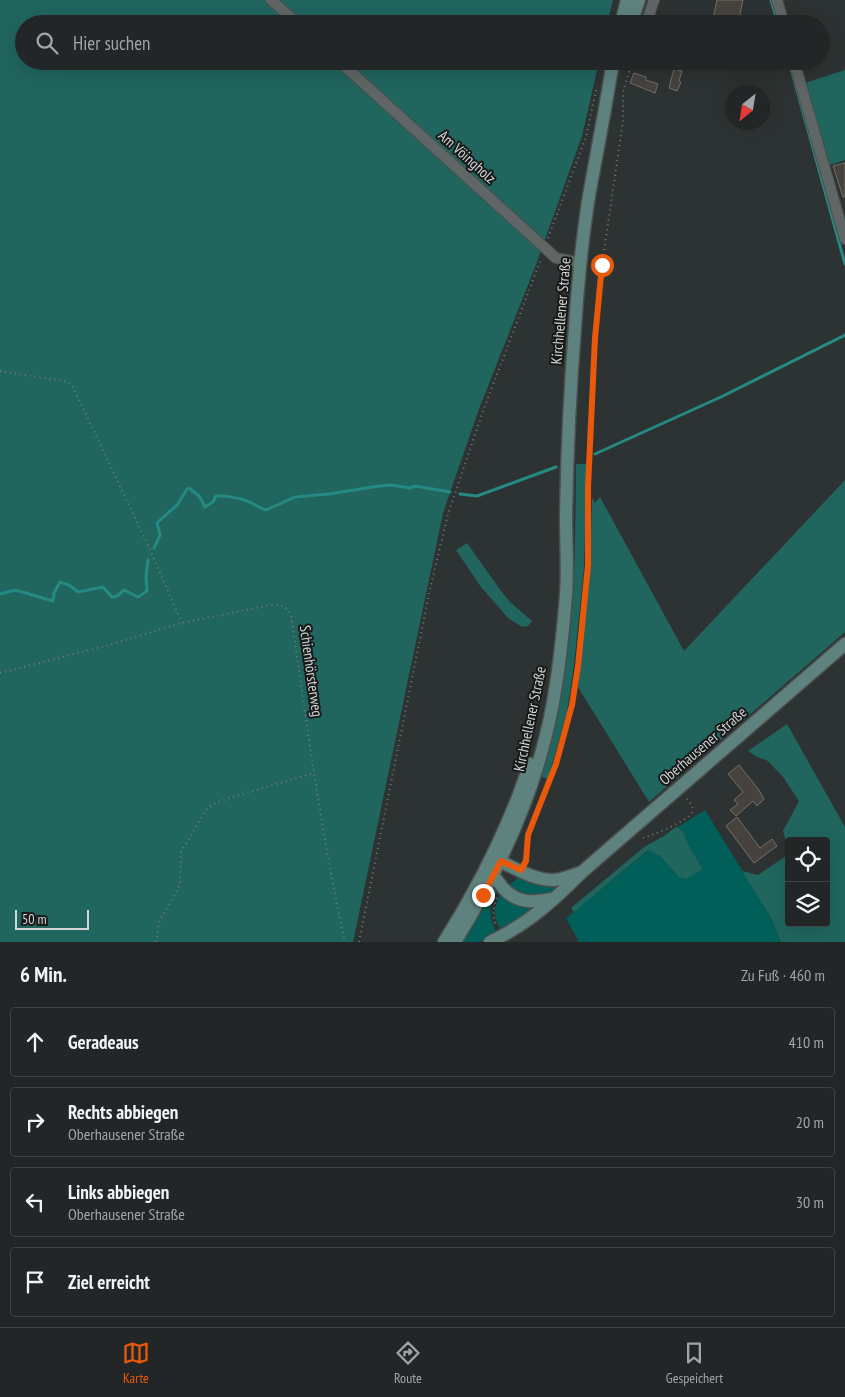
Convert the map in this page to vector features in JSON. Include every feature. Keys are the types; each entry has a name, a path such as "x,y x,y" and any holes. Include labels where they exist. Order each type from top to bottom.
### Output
{"main road":[{"path":"623,15 627,0"},
{"path":"634,15 639,0"},
{"name":"Kirchhellener Straße","path":"490,872 538,736 553,647 560,593 566,517 569,428 581,263 589,198 612,70"},
{"name":"Kirchhellener Straße","path":"606,109 617,70"},
{"name":"Oberhausener Straße","path":"496,939 535,916 582,872 845,644"},
{"name":"Oberhausener Straße","path":"496,859 538,878 555,880 582,872"},
{"path":"490,872 514,898 525,902 557,897"},
{"path":"444,942 490,872"},
{"path":"455,942 479,904 490,872"}],"street":[{"path":"272,0 288,15"},
{"path":"649,15 654,0"},
{"path":"777,0 781,15"},
{"name":"Am Vöingholz","path":"349,70 556,258 581,263"},
{"path":"797,70 845,239"}],"path":[{"path":"521,870 526,861 528,835 556,764 572,705 578,666 588,565 588,487 595,338 601,274 623,121 624,92 630,70"},
{"path":"359,942 430,589 448,514 484,411 586,137 598,81"},
{"path":"0,371 63,381 69,383 73,388 147,543 182,623"},
{"name":"Schienhörsterweg","path":"0,673 109,645 182,623 271,605 280,604 287,608 292,615 314,773 345,942"},
{"path":"156,942 159,923 180,884 181,852 206,810 213,804 229,798 314,773"},
{"path":"643,838 670,828 691,814 691,804 687,798"},
{"path":"496,939 493,910 498,894 504,889"}],"shaded area":[{"path":"0,0 613,0 609,15 15,15 15,70 597,70 582,136 537,262 479,409 443,513 353,942 0,942"},
{"path":"845,70 845,160 830,165 805,83"},
{"path":"576,464 587,464 584,568 567,712 548,779 541,777 562,688 570,633 574,577"},
{"path":"845,480 845,632 649,802 578,687 590,565 592,498 595,503 600,497 684,651"},
{"path":"467,543 510,602 532,621 528,626 522,627 508,618 481,587 456,550"},
{"path":"787,724 845,827 845,942 781,942 770,916 742,871 758,875 785,857 785,927 830,927 830,837 785,838 783,831 799,801 783,777 768,761 748,751"},
{"path":"705,810 770,916 781,942 579,942 566,918 649,850 660,856 679,877 703,869 683,832 678,827"},
{"path":"678,827 683,832 703,869 686,879 679,877 660,856 648,850 574,912 571,908 643,848"},
{"path":"520,876 534,884 558,885 559,889 547,895 524,896 507,887"},
{"path":"495,886 498,890 492,901 491,911 496,933 479,942 462,942"},
{"path":"501,893 539,906 501,931 496,921 495,912 496,903"}],"building":[{"path":"717,0 743,0 740,15 714,15"},
{"path":"674,70 682,71 679,81 681,82 677,91 669,88"},
{"path":"634,73 658,84 655,93 630,83"},
{"path":"845,163 845,197 843,197 833,166"},
{"path":"739,765 764,799 757,806 753,801 736,816 730,810 738,804 734,800 743,792 728,774"},
{"path":"737,817 760,848 772,839 777,846 754,863 726,826"}],"waterway":[{"path":"771,0 775,15"},
{"path":"791,70 845,264"},
{"path":"595,454 723,396 845,335"},
{"path":"460,494 477,496 556,467"},
{"path":"154,548 160,535 157,523 178,504 189,488 199,496 205,507 213,502 216,496 222,496 247,501 266,510 295,497 379,486 391,485 410,488 415,486 450,492"},
{"path":"0,594 15,590 53,601 54,593 60,582 69,585 78,592 103,587 112,597 117,596 124,590 138,597 147,591 148,560"}],"route":[{"path":"483,895 501,861 521,870 526,861 528,835 556,764 572,705 578,666 588,565 588,487 595,338 602,265"}]}
